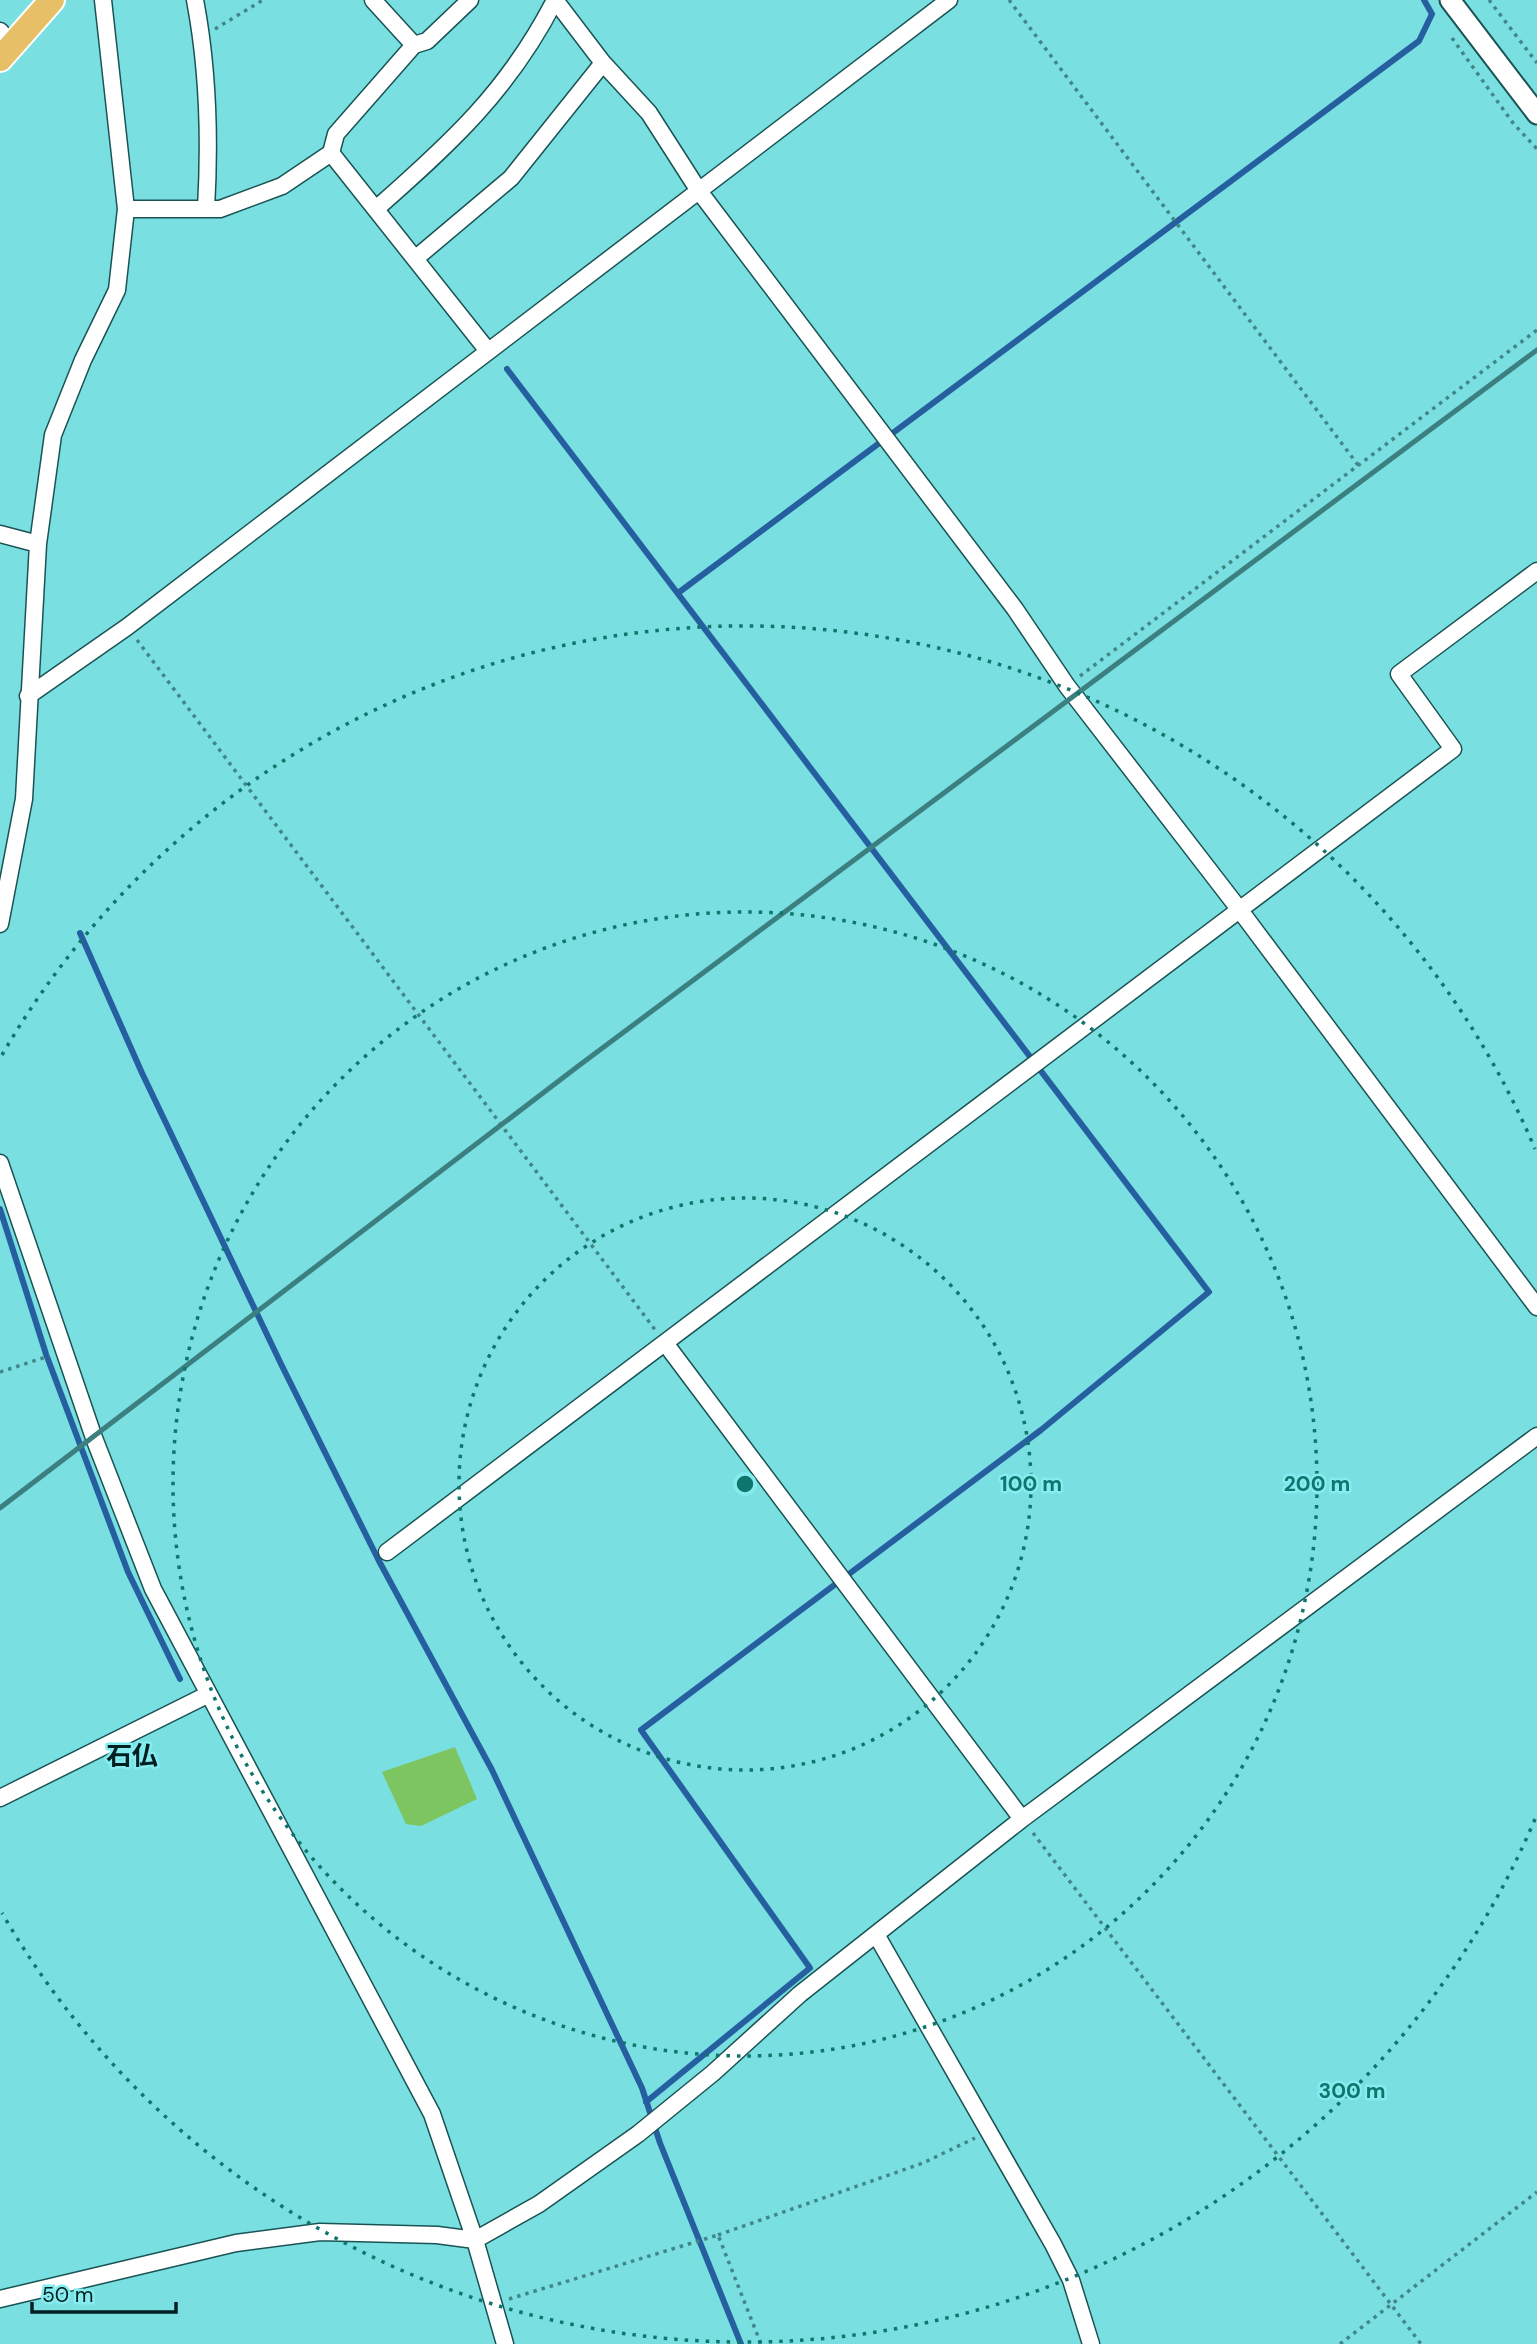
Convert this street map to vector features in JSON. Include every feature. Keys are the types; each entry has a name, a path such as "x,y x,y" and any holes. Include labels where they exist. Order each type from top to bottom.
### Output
{"main road":[{"path":"4,45 52,0"}],"street":[{"path":"0,924 24,799 38,544 53,435 83,360 117,290 126,209 103,0"},
{"path":"195,0 201,37 209,159 206,209"},
{"path":"373,0 414,46"},
{"path":"126,209 220,209 282,187 331,153 336,134 414,46 427,41 470,0"},
{"path":"377,208 451,144 497,92 524,58 555,0 603,63 649,113 699,191 1015,609 1067,686 1239,909 1537,1307"},
{"path":"28,696 127,627 949,0"},
{"path":"1450,0 1537,114"},
{"path":"416,258 511,178 603,63"},
{"path":"331,153 488,351"},
{"path":"0,534 38,544"},
{"path":"387,1552 1453,749 1399,674 1537,571"},
{"path":"0,1163 64,1351 153,1589 432,2114 475,2240 505,2344"},
{"path":"665,1343 1022,1819"},
{"path":"0,2299 236,2243 308,2234 437,2235 475,2240 539,2204 638,2134 713,2073 800,1994 877,1936 1022,1819 1537,1436"},
{"path":"0,1798 207,1695"},
{"path":"877,1936 1071,2280 1091,2344"}],"path":[{"path":"201,37 263,0"},
{"path":"1009,0 1358,466"},
{"path":"1489,0 1537,63"},
{"path":"1452,38 1513,123 1537,149"},
{"path":"1067,686 1537,330"},
{"path":"127,627 665,1343"},
{"path":"0,1372 64,1351"},
{"path":"1022,1819 1421,2344"},
{"path":"493,2304 718,2235 923,2163 989,2131"},
{"path":"1340,2344 1537,2192"},
{"path":"718,2235 761,2344"}],"green space":[{"path":"455,1747 477,1799 421,1826 406,1824 382,1772"}],"waterway":[{"path":"678,593 1419,41 1432,14 1424,0"},
{"path":"507,369 1209,1292 1041,1430 641,1730 810,1968 646,2102"},
{"path":"80,933 142,1073 282,1366 379,1561 492,1770 642,2088 660,2143 741,2344"},
{"path":"0,1209 46,1354 128,1572 180,1679"}],"railway":[{"path":"0,1508 577,1067 1537,350"}],"district":[{"name":"石仏","path":"132,1756"}]}
